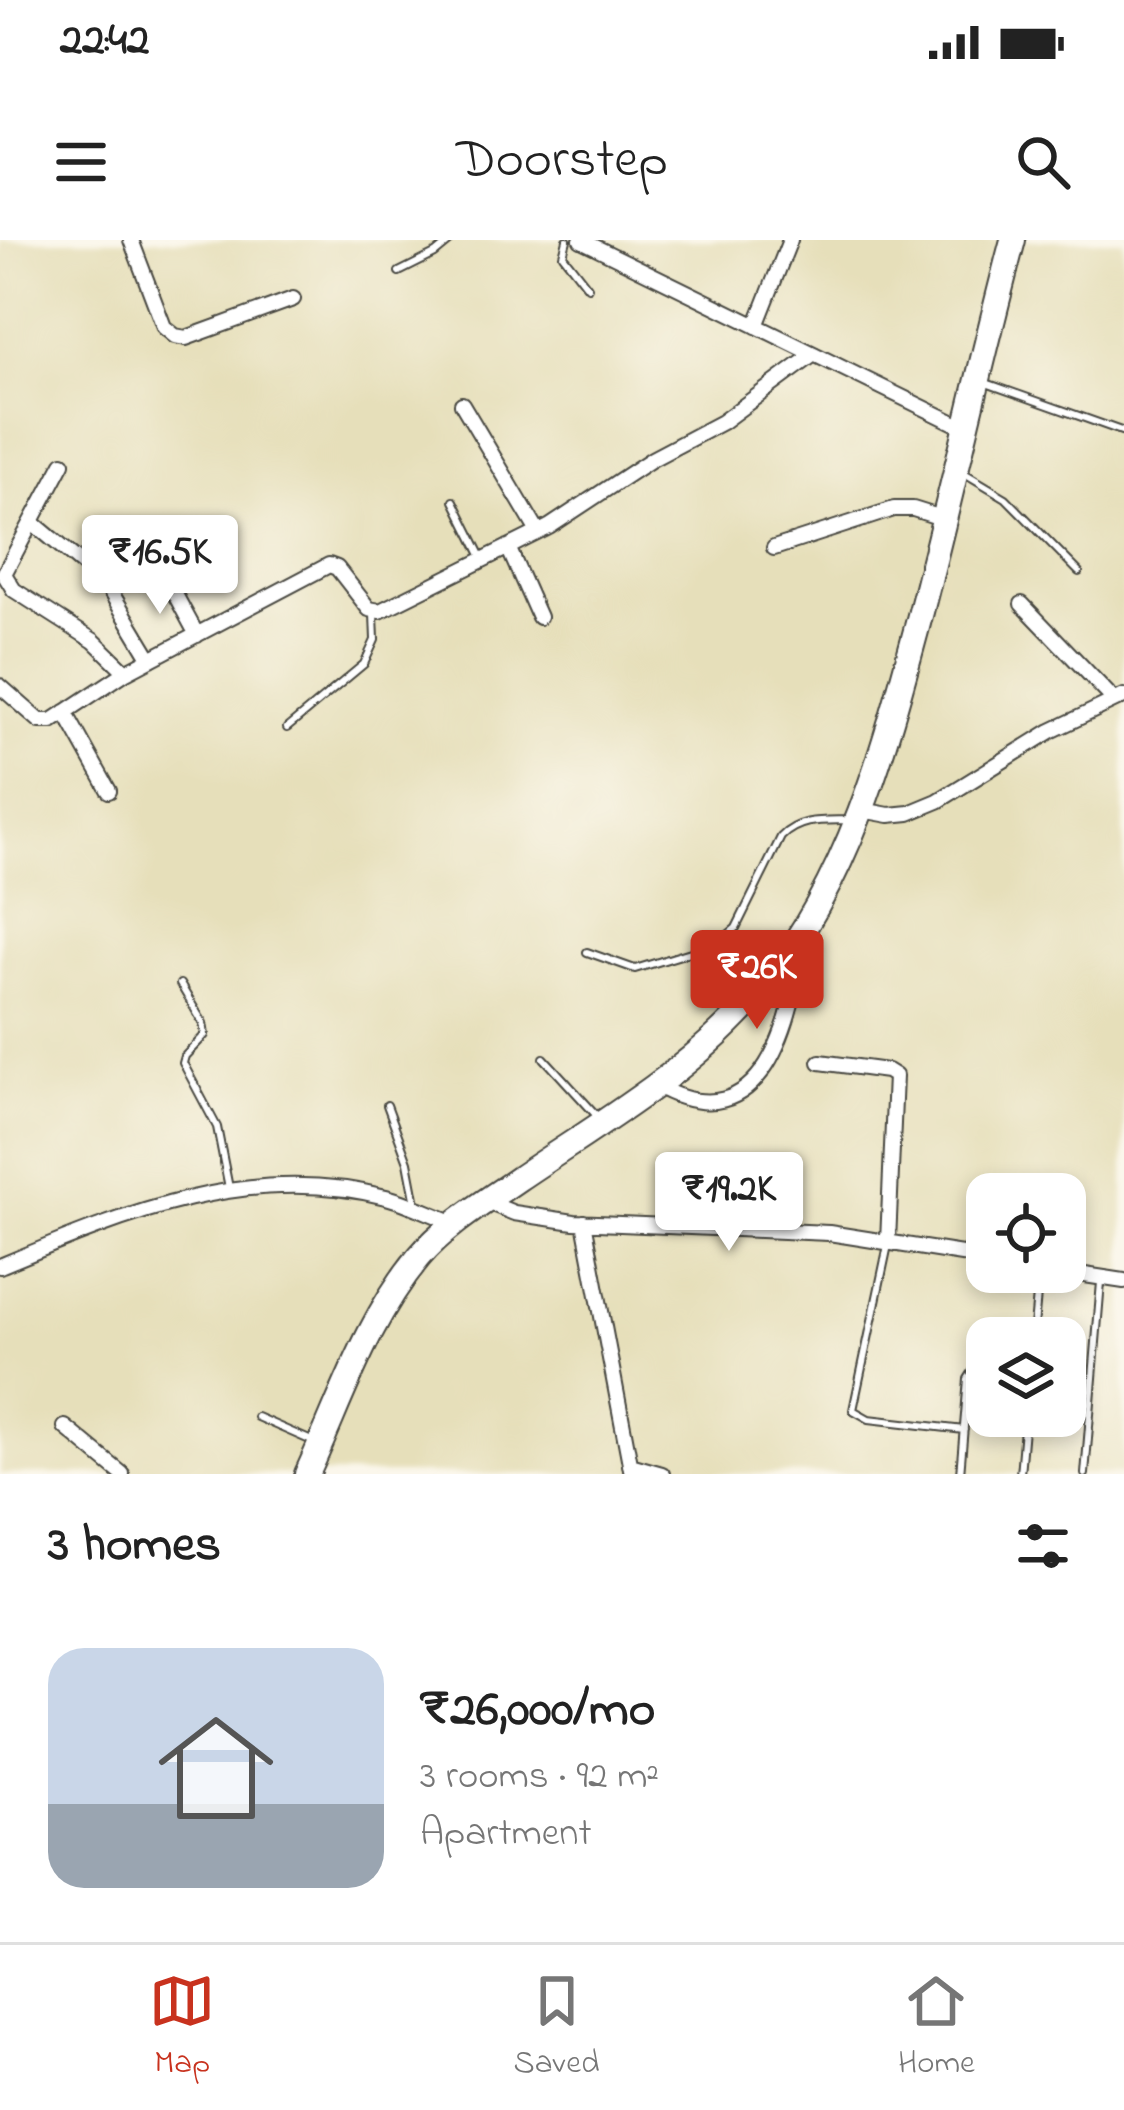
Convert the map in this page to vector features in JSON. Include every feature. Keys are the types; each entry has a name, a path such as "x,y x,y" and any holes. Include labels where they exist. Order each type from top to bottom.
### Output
{"highway":[{"path":"317,1463 384,1308 420,1255 456,1223 655,1085 735,1019 806,927 860,815 892,720 1013,240"}],"street":[{"path":"131,240 164,327 175,336 186,338 293,299"},
{"path":"580,240 968,429"},
{"path":"756,326 790,240"},
{"path":"0,686 40,721 52,722 126,671 329,565 337,568 374,612 538,532 722,422 814,355"},
{"path":"462,404 538,532"},
{"path":"62,463 7,565 6,580 14,590 94,641 126,671"},
{"path":"774,548 894,508 914,508 946,519"},
{"path":"32,522 106,584 151,658"},
{"path":"508,548 539,617"},
{"path":"166,576 197,635"},
{"path":"860,815 909,813 938,801 1051,731 1119,698 1022,604"},
{"path":"65,712 109,791"},
{"path":"655,1085 678,1098 712,1101 735,1094 757,1077 773,1057 789,1022 806,927"},
{"path":"820,1062 895,1076 888,1242"},
{"path":"0,1266 190,1195 229,1188 322,1187 386,1197 456,1223"},
{"path":"487,1202 514,1213 584,1222 829,1233 966,1255"},
{"path":"584,1222 631,1470 662,1474"},
{"path":"1086,1275 1124,1280"},
{"path":"65,1427 122,1474"}],"lane":[{"path":"399,272 452,240"},
{"path":"567,240 563,255 588,286"},
{"path":"977,380 1124,432"},
{"path":"958,470 1006,498 1078,572"},
{"path":"454,501 484,560"},
{"path":"287,728 364,664 375,640 374,612"},
{"path":"587,952 635,969 717,944 736,928 789,829 808,821 860,815"},
{"path":"181,984 205,1036 183,1063 224,1146 229,1188"},
{"path":"544,1058 602,1122"},
{"path":"387,1105 408,1162 417,1208"},
{"path":"888,1242 853,1410 869,1418 964,1430"},
{"path":"1085,1474 1102,1278"},
{"path":"960,1474 966,1411"},
{"path":"256,1417 317,1463"},
{"path":"1020,1474 1023,1437"}]}
